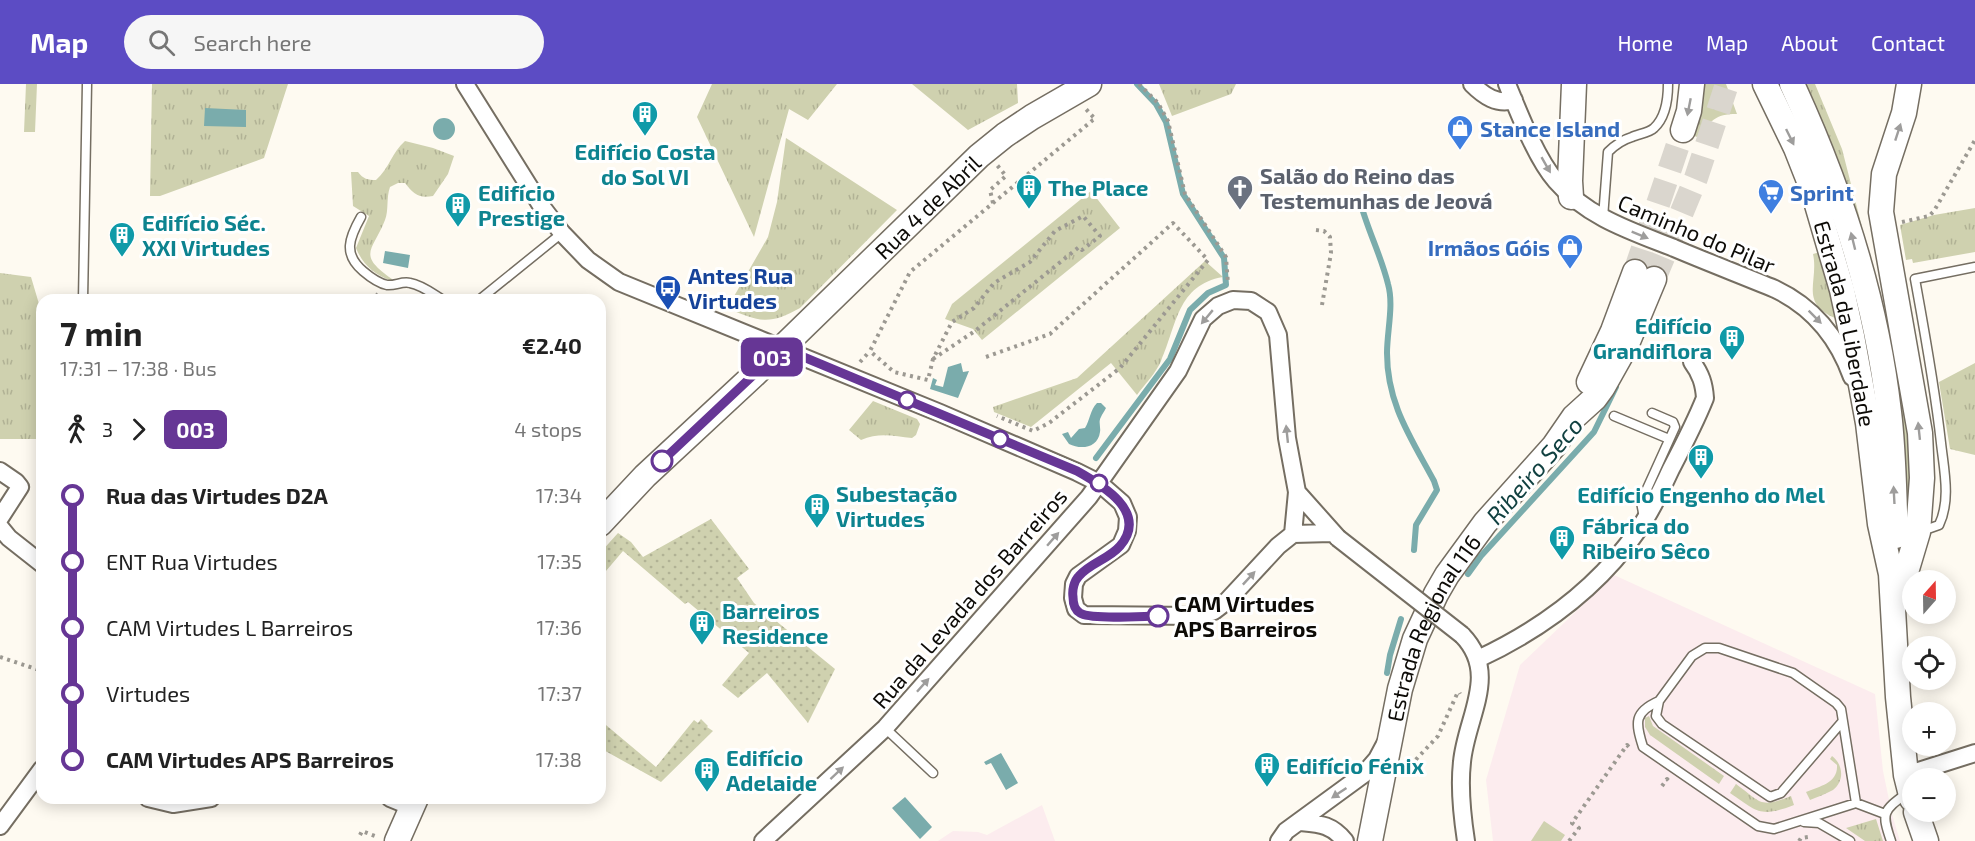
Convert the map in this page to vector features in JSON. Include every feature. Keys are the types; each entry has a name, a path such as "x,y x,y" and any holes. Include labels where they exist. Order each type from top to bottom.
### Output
{"main road":[{"path":"1571,197 1574,84"},
{"path":"1683,130 1689,111 1692,84"},
{"name":"Estrada da Liberdade","path":"1765,84 1796,148 1824,226 1842,290 1868,423 1880,524 1891,573 1898,697 1908,768"},
{"name":"Estrada da Liberdade","path":"1792,84 1818,141 1850,231 1882,359 1890,418 1897,542 1891,573"},
{"path":"1893,615 1918,532 1922,478 1920,433 1881,212 1884,174 1904,113 1910,84"},
{"name":"Rua 4 de Abril","path":"606,518 645,476 782,348 985,151 1032,117 1086,86"},
{"path":"1865,213 1874,261 1882,359"},
{"name":"Estrada Regional 116","path":"1370,841 1400,689 1415,639 1447,575 1473,539 1554,446 1574,417 1595,398 1613,370 1626,346 1644,276"},
{"path":"386,838 404,804"},
{"name":"Estrada da Liberdade","path":"1920,822 1926,841"}],"street":[{"path":"465,84 542,207 588,260 619,282 1077,471 1099,483 1122,503 1128,517 1127,531 1121,545 1078,576 1074,585 1073,598 1076,609 1084,615 1197,616 1214,611 1227,601 1278,546 1293,534 1335,536"},
{"path":"1472,84 1496,102 1505,103 1514,100"},
{"name":"Caminho do Pilar","path":"1507,84 1543,161 1554,179 1571,197 1623,228 1775,289 1802,304 1828,330 1838,345 1868,423"},
{"name":"Rua da Levada dos Barreiros","path":"763,841 885,728 1099,483 1178,371 1203,319 1218,306 1233,300 1251,302 1268,312 1278,335 1287,438 1297,492 1335,536 1462,635 1478,659"},
{"path":"1466,841 1462,804 1462,760 1480,685 1481,668 1478,659 1550,619 1580,596 1625,548 1644,521 1705,398 1700,374 1692,362"},
{"path":"0,471 20,487 0,519"},
{"path":"1293,534 1297,492"},
{"path":"0,527 9,538 36,559"},
{"path":"1279,841 1286,831 1364,774 1377,759 1390,734"},
{"path":"1952,768 1975,753"},
{"path":"0,826 36,777"},
{"path":"1299,822 1319,824 1333,829 1345,841"}],"lane":[{"path":"83,294 87,84"},
{"path":"1603,218 1608,152 1616,144 1629,137 1653,130 1663,116 1668,84"},
{"path":"361,217 351,236 352,259 355,264 377,282 387,285 413,283 432,294"},
{"path":"486,294 562,232"},
{"path":"1918,532 1939,525 1944,515 1946,502 1935,386 1915,279 1975,267"},
{"path":"1644,521 1641,502 1675,427 1673,422 1652,413"},
{"path":"1614,416 1669,439"},
{"path":"1842,722 1781,793 1770,797 1762,794 1662,724 1656,716 1659,701 1692,656 1705,648 1719,648 1793,673 1841,709 1856,802"},
{"path":"1659,701 1645,707 1638,721 1643,747 1758,826 1774,830 1856,802 1885,814"},
{"path":"885,728 933,773"},
{"path":"1891,841 1884,822 1885,814 1892,804 1902,799"},
{"path":"1798,822 1819,823 1850,841"}],"path":[{"path":"1139,84 1158,103 1168,121 1185,194 1226,258 1228,286"},
{"path":"857,365 870,351 910,272 1095,119 1093,117"},
{"path":"1899,223 1929,216 1934,212 1975,140"},
{"path":"993,203 990,190 1006,176 1005,174"},
{"path":"870,351 894,372 928,380 933,359 952,322 974,308 994,283 1030,262 1055,231 1083,216 1100,236 1082,250 1079,247 975,331 933,359"},
{"path":"986,357 1050,334 1173,223 1208,260 1120,368 1049,423 1033,431 997,416"},
{"path":"1316,230 1324,231 1330,237 1331,253 1322,305"},
{"path":"0,657 36,669"},
{"path":"1417,761 1438,736 1459,692 1461,693 1455,714"},
{"path":"1569,841 1579,828 1572,823 1624,749"},
{"path":"360,835 362,831 386,838"}],"shaded area":[{"path":"1614,575 1875,694 1883,771 1900,841 1493,841 1486,780 1520,665"},
{"path":"1042,805 1055,841 938,841 953,831 978,832 987,835"}],"green space":[{"path":"26,84 37,84 35,132 24,132"},
{"path":"152,84 288,84 264,158 160,196 150,196"},
{"path":"712,84 837,84 808,120 789,109 754,237 697,117"},
{"path":"912,84 1017,84 1018,103 968,130"},
{"path":"1159,84 1236,84 1231,94 1172,116"},
{"path":"1701,84 1726,84 1737,114 1718,117 1697,137 1692,135"},
{"path":"1805,84 1815,84 1842,149 1862,227 1838,160"},
{"path":"786,138 897,210 800,308 781,317 757,319 729,309 729,305 768,237 777,202"},
{"path":"405,141 454,156 448,174 433,196 423,197 416,194 405,183 398,183 390,187 386,216 370,252 374,264 392,279 391,281 370,268 356,248 369,216 353,206 351,172 358,172 366,179 376,180"},
{"path":"1091,191 1120,228 982,340 973,329 945,319 952,304"},
{"path":"1975,208 1975,252 1913,263 1912,259 1906,260 1900,225 1934,215"},
{"path":"1820,252 1837,316 1835,318 1824,312 1814,298 1813,254"},
{"path":"1205,261 1223,277 1208,281 1196,288 1187,298 1159,365 1137,395 1111,363 1031,427 994,412 993,407 1077,378"},
{"path":"0,273 31,277 36,294 36,439 0,439"},
{"path":"1886,290 1913,464 1909,503 1906,495 1903,445"},
{"path":"1975,363 1975,455 1950,449 1939,382"},
{"path":"873,401 917,419 920,424 916,435 912,438 880,435 861,440 849,430"},
{"path":"711,519 749,569 737,578 754,603 835,669 808,723 767,673 738,698 722,685 749,653 688,602 685,604 623,551 606,571 606,546 618,533 631,542 643,557"},
{"path":"1649,716 1653,726 1724,776 1719,784 1650,735 1645,727 1645,718"},
{"path":"701,719 713,731 661,782 606,751 606,725 656,767 694,720 698,723"},
{"path":"1832,756 1836,759 1841,773 1837,786 1810,800 1806,792 1827,783 1835,776 1837,765 1830,759"},
{"path":"1736,784 1761,802 1772,802 1791,796 1794,805 1766,812 1754,809 1730,793"},
{"path":"1876,819 1883,841 1865,841 1846,828"},
{"path":"1544,821 1565,835 1561,841 1531,841"}],"water":[{"path":"205,108 246,110 246,127 204,126"},
{"path":"444,118 452,121 455,129 452,137 444,140 436,137 433,129 436,121"},
{"path":"385,251 410,255 408,268 383,263"},
{"path":"961,363 963,372 969,371 958,398 930,389 933,378 937,380 935,385 943,387 948,367"},
{"path":"1097,403 1101,403 1106,408 1100,419 1100,432 1096,441 1084,447 1069,444 1062,434 1068,432 1071,438 1079,429 1085,428 1091,412"},
{"path":"1001,753 1018,783 1006,790 991,763 986,765 984,762"},
{"path":"905,797 932,827 920,839 892,808"}],"waterway":[{"path":"1096,458 1170,359 1190,310 1208,293 1226,285 1224,258 1183,194 1166,122 1156,104 1137,84"},
{"path":"1360,201 1390,292 1387,353 1391,388 1402,420 1437,490 1416,525 1414,550"},
{"name":"Ribeiro Seco","path":"1468,574 1481,556 1594,432 1616,387"},
{"name":"Ribeiro Seco","path":"1387,673 1401,619"}],"tunnel":[{"path":"1654,279 1696,178 1727,84"},
{"path":"1635,272 1683,130"}],"bus line":[{"name":"003","path":"662,461 782,348 1077,471 1099,483 1122,503 1128,517 1127,531 1121,545 1078,576 1073,590 1074,606 1079,613 1091,616 1158,616"}],"place":[{"name":"Edifício Costa do Sol VI","path":"645,137"},
{"name":"Stance Island","path":"1460,151"},
{"name":"The Place","path":"1029,210"},
{"name":"Salão do Reino das Testemunhas de Jeová","path":"1240,211"},
{"name":"Sprint","path":"1771,215"},
{"name":"Edifício Prestige","path":"458,228"},
{"name":"Edifício Séc. XXI Virtudes","path":"122,258"},
{"name":"Irmãos Góis","path":"1570,270"},
{"name":"Antes Rua Virtudes","path":"668,311"},
{"name":"Edifício Grandiflora","path":"1732,361"},
{"name":"Edifício Engenho do Mel","path":"1701,480"},
{"name":"Subestação Virtudes","path":"817,529"},
{"name":"Fábrica do Ribeiro Sêco","path":"1562,561"},
{"name":"CAM Virtudes APS Barreiros","path":"1158,616"},
{"name":"Barreiros Residence","path":"702,646"},
{"name":"Edifício Fénix","path":"1267,788"},
{"name":"Edifício Adelaide","path":"707,793"}]}
